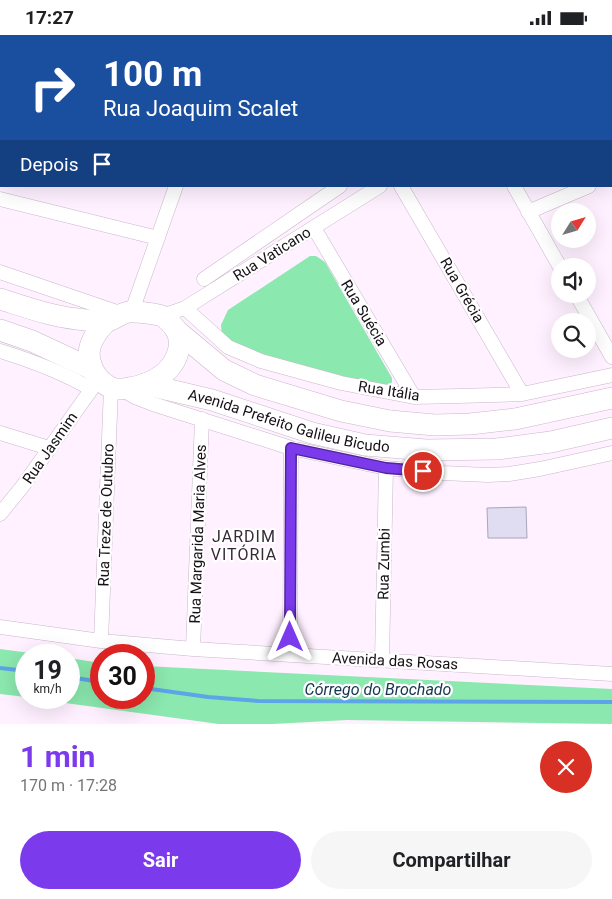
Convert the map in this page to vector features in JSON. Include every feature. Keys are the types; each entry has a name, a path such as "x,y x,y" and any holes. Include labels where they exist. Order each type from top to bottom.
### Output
{"main road":[{"path":"0,299 48,315 78,319 120,315 169,323 180,343 177,357 169,369 156,379 144,384 103,383 32,341 0,331"},
{"path":"103,383 89,357 91,344 100,328 120,315"},
{"name":"Avenida Prefeito Galileu Bicudo","path":"169,323 224,370 254,385 341,411 390,421 435,425 470,424 515,419 612,398"},
{"name":"Avenida Prefeito Galileu Bicudo","path":"144,384 212,400 312,433 365,445 417,450 497,449 551,442 612,428"}],"street":[{"path":"0,272 120,315 158,238 176,187"},
{"path":"204,279 339,187"},
{"name":"Rua Vaticano","path":"169,323 185,308 378,187"},
{"name":"Rua Grécia","path":"402,187 522,394"},
{"path":"515,187 555,258"},
{"path":"528,212 587,187"},
{"path":"0,199 158,238"},
{"name":"Rua Suécia","path":"314,229 414,397"},
{"path":"581,303 612,357"},
{"name":"Rua Itália","path":"185,308 228,347 260,361 341,383 414,397 522,394 612,375"},
{"path":"0,351 60,372 103,383 153,404 291,448 386,468 488,475 509,474 612,453"},
{"name":"Rua Jasmim","path":"0,515 50,448 103,383"},
{"name":"Rua Treze de Outubro","path":"101,641 103,383"},
{"name":"Rua Margarida Maria Alves","path":"193,649 202,419"},
{"path":"0,433 50,448"},
{"path":"290,655 291,448"},
{"name":"Rua Zumbi","path":"382,660 386,468"},
{"name":"Avenida das Rosas","path":"0,627 101,641 193,649 612,674"}],"green space":[{"path":"310,256 316,256 325,262 392,378 392,382 388,387 290,364 234,345 222,336 221,325 228,310"},
{"path":"0,649 15,651 15,696 0,694"},
{"path":"80,660 90,661 90,706 80,705"},
{"path":"155,667 612,689 612,724 347,720 272,724 219,724 109,709 155,709"}],"building":[{"path":"526,507 527,538 488,538 487,508"}],"waterway":[{"name":"Córrego do Brochado","path":"0,668 15,670"},
{"name":"Córrego do Brochado","path":"80,679 90,680"},
{"name":"Córrego do Brochado","path":"155,690 208,697 258,701 612,702"}],"district":[{"name":"JARDIM VITÓRIA","path":"244,545"}],"route":[{"path":"290,637 291,448 386,468 423,471"}]}
